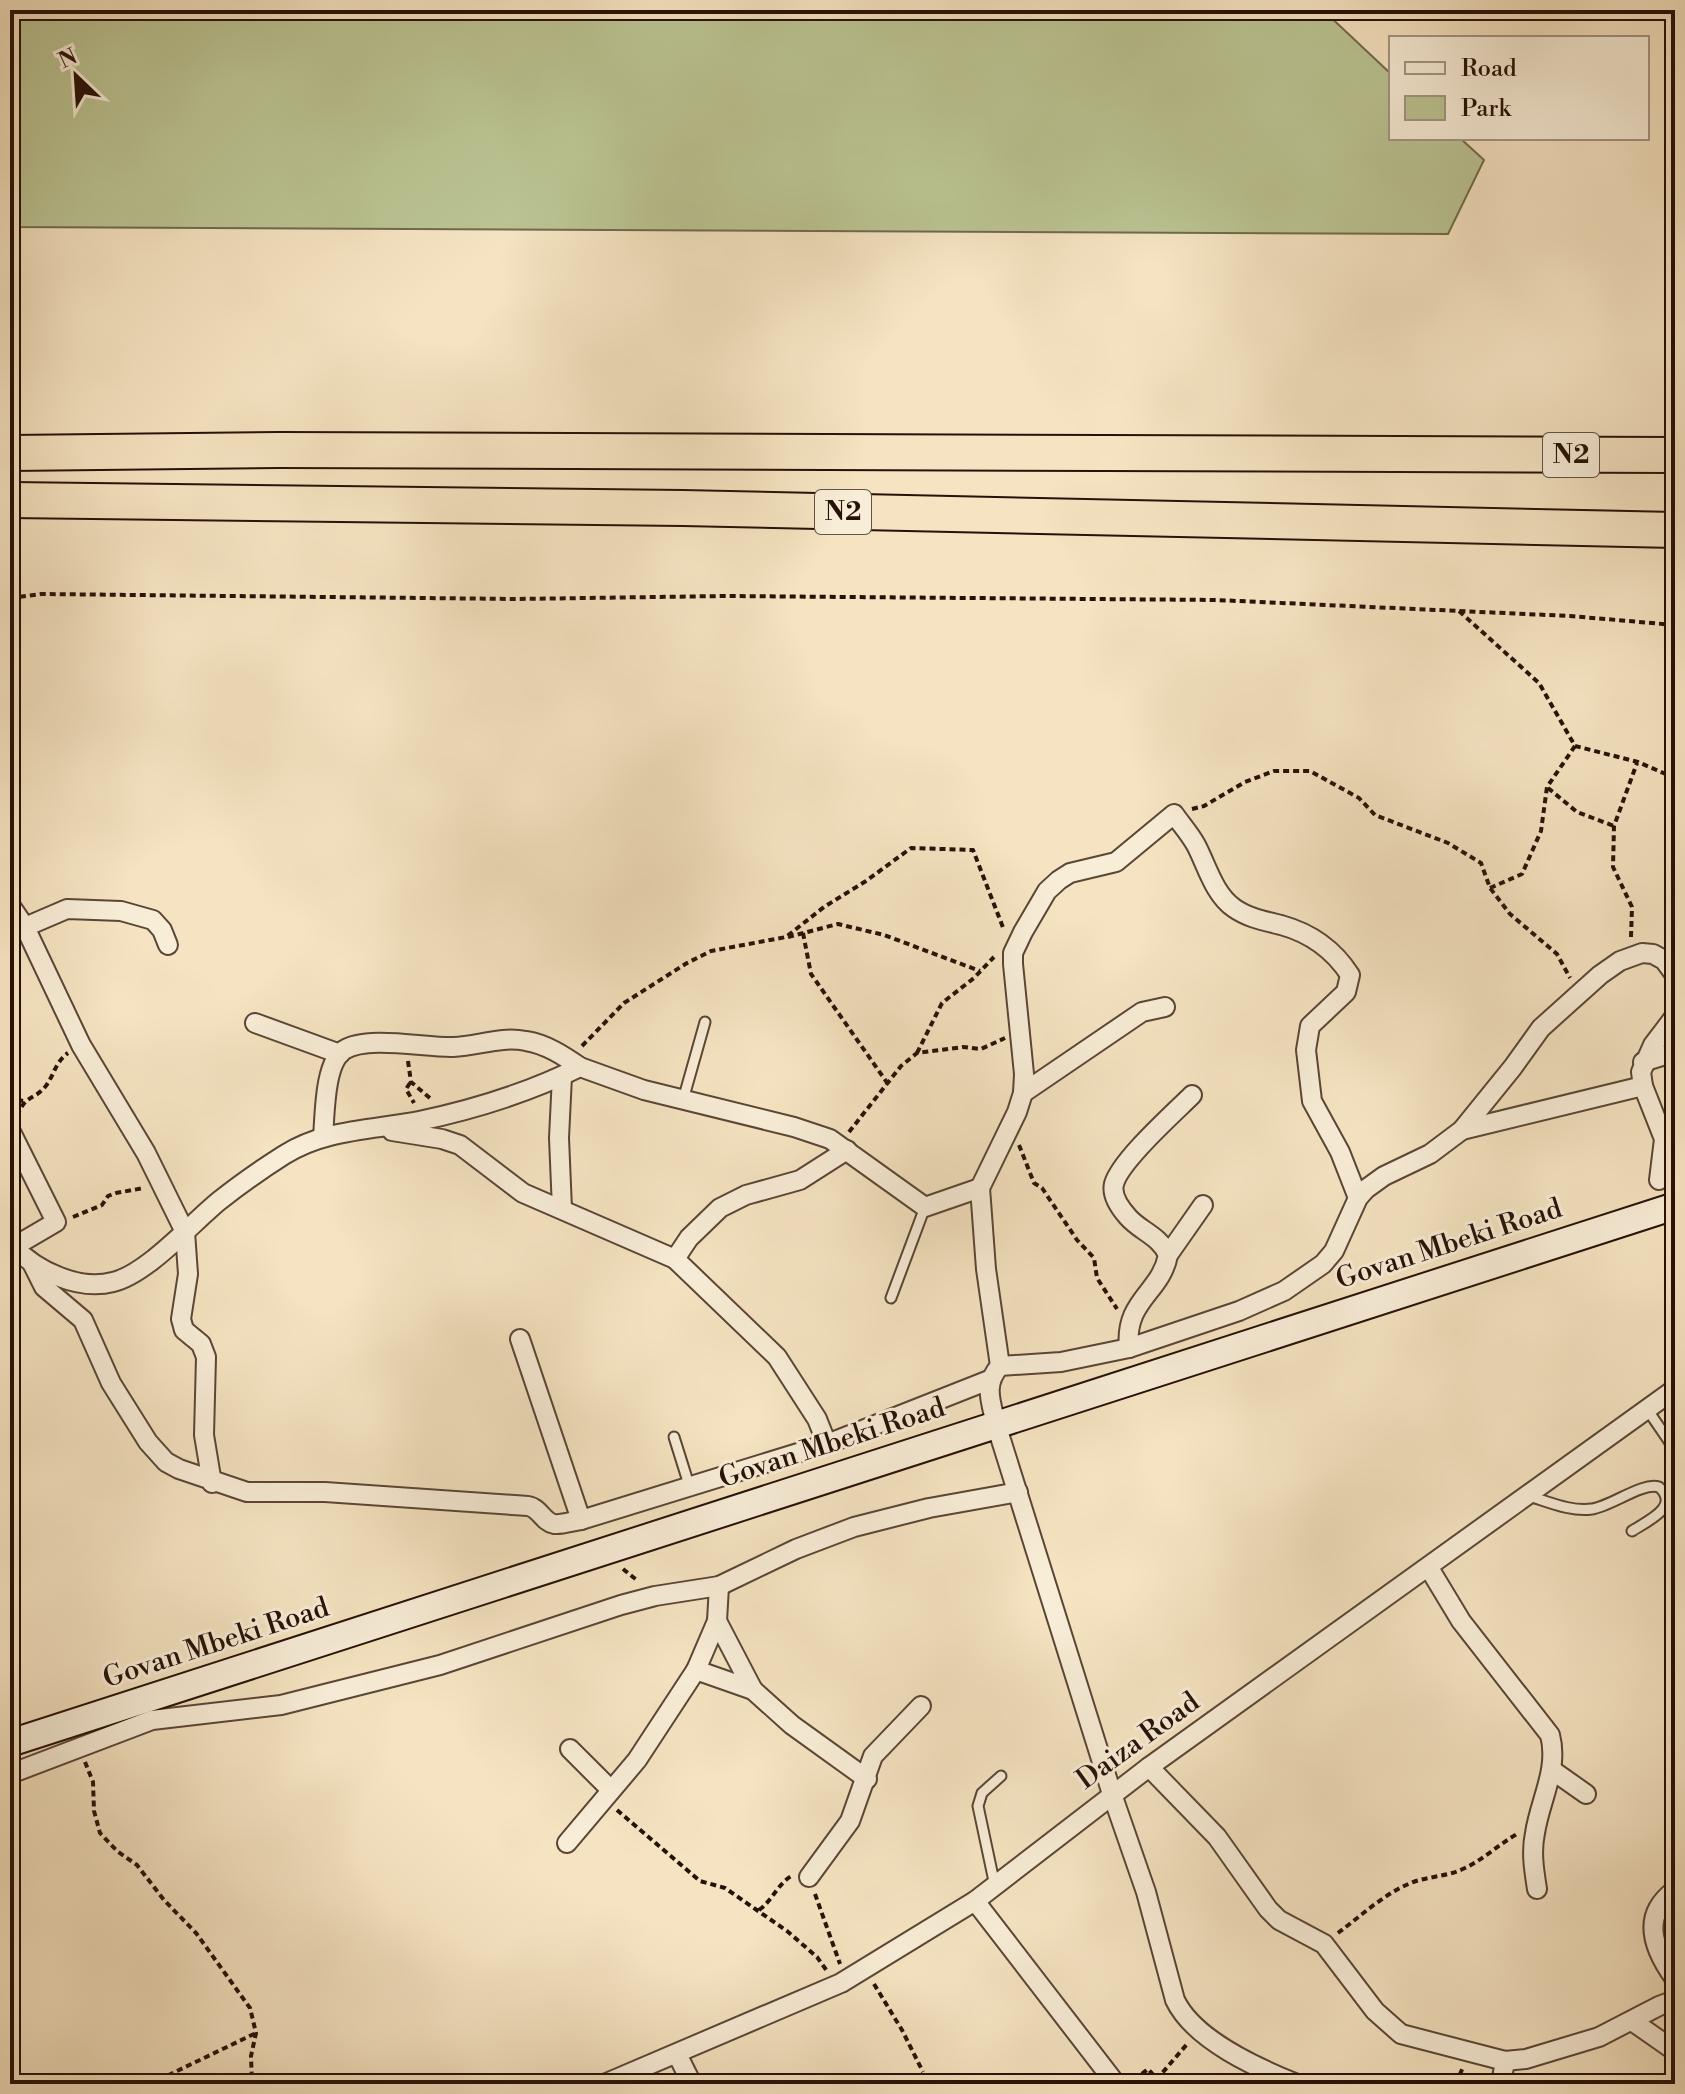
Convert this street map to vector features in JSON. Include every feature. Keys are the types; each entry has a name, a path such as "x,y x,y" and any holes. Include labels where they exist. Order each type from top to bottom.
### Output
{"highway":[{"name":"N2","path":"10,453 386,450 1675,455"},
{"name":"N2","path":"10,500 683,508 1675,530"}],"main road":[{"name":"Govan Mbeki Road","path":"10,1743 1675,1206"}],"street":[{"path":"1297,2084 1233,2054 1200,2030 1180,2011 1175,2000 1156,1924 1112,1794 988,1392 994,1373 980,1188 1023,1093 1023,1059 1012,950 1047,891 1070,873 1116,862 1174,814 1195,843 1211,878 1228,903 1253,918 1285,926 1319,943 1338,958 1350,975 1346,992 1310,1026 1306,1050 1312,1101 1340,1152 1358,1198"},
{"path":"10,905 25,927 81,1045 146,1153 185,1232 188,1274 181,1319 184,1330 201,1344 206,1357 204,1435 212,1483"},
{"path":"25,927 67,909 121,911 153,920 162,930 168,945"},
{"path":"32,1263 44,1287 83,1320 111,1383 148,1442 166,1462 212,1483 257,1493 325,1492 528,1506 537,1509 552,1524 581,1520 827,1444 994,1373 1061,1362 1128,1340 1239,1311 1284,1291 1305,1279 1334,1251 1358,1198 1374,1182 1430,1154 1462,1130 1541,1028 1600,975 1630,956 1653,954 1664,960 1675,975"},
{"path":"1023,1093 1142,1012 1165,1007"},
{"path":"1659,1180 1664,1139 1643,1086 1641,1072 1653,1045 1675,1016"},
{"path":"255,1023 340,1054"},
{"path":"323,1137 330,1074 340,1054 350,1047 384,1043 457,1047 494,1039 516,1040 543,1046 571,1067 644,1090 794,1127 843,1146 925,1207 980,1188"},
{"path":"1643,1062 1675,1052"},
{"path":"10,1129 56,1222 12,1248 32,1263 72,1280 101,1284 116,1282 152,1259 218,1202 285,1153 340,1132 418,1121 492,1104 571,1067"},
{"path":"562,1209 559,1138 571,1067"},
{"path":"1462,1130 1643,1086"},
{"path":"1168,1255 1161,1243 1125,1214 1114,1196 1113,1186 1126,1164 1192,1095"},
{"path":"375,1128 460,1145 515,1189 675,1259 777,1357 817,1419 827,1444"},
{"path":"675,1259 689,1238 720,1208 746,1195 800,1180 843,1146"},
{"path":"1128,1340 1132,1316 1162,1272 1168,1255 1203,1205"},
{"path":"520,1339 581,1520"},
{"name":"Daiza Road","path":"604,2084 841,1983 975,1901 1112,1794 1675,1389"},
{"path":"10,1774 80,1750 152,1720 281,1705 440,1665 621,1605 719,1586 796,1549 854,1527 929,1508 1018,1492"},
{"path":"1429,1568 1461,1621 1550,1735 1552,1770 1532,1849 1537,1889"},
{"path":"567,1843 655,1736 696,1670 717,1621 719,1586"},
{"path":"717,1621 753,1690 792,1725 867,1779"},
{"path":"696,1670 753,1690"},
{"path":"809,1877 850,1821 873,1756 921,1706"},
{"path":"570,1749 608,1795"},
{"path":"1149,1767 1217,1837 1268,1909 1279,1920 1324,1944 1375,2011 1401,2034 1505,2061 1526,2059 1578,2045 1675,2000"},
{"path":"1552,1770 1586,1794"},
{"path":"1675,1890 1655,1913 1653,1928 1660,1957 1675,1979"},
{"path":"975,1901 1116,2084"},
{"path":"1632,2021 1675,2051"},
{"path":"677,2054 692,2084"},
{"path":"1501,2084 1505,2061"}],"lane":[{"path":"683,1100 705,1022"},
{"path":"891,1298 925,1207"},
{"path":"1647,1409 1675,1450"},
{"path":"674,1437 690,1488"},
{"path":"1529,1496 1582,1510 1616,1502 1646,1487 1659,1487 1666,1496 1664,1509 1632,1531"},
{"path":"995,1886 978,1806 982,1793 1001,1776"}],"path":[{"path":"10,598 41,594 517,599 967,597 1216,600 1570,616 1675,625"},
{"path":"1459,611 1539,683 1575,746 1638,762 1675,778"},
{"path":"1490,888 1522,874 1541,831 1547,787 1575,746"},
{"path":"1630,956 1632,907 1613,867 1614,826 1638,762"},
{"path":"1174,814 1204,806 1245,782 1274,771 1310,771 1359,798 1375,815 1448,843 1481,863 1490,888 1510,914 1557,954 1579,994"},
{"path":"1547,787 1577,812 1614,826"},
{"path":"786,937 911,848 973,850 1012,950 989,961 942,1003 917,1053 901,1066 843,1146"},
{"path":"571,1067 624,1003 711,951 838,924 884,935 980,971"},
{"path":"803,933 811,974 888,1084"},
{"path":"406,1043 411,1082 447,1115"},
{"path":"10,1129 23,1101 44,1087 62,1057 81,1045"},
{"path":"917,1053 963,1047 981,1049"},
{"path":"411,1082 406,1089 415,1106 418,1121"},
{"path":"10,1098 23,1101"},
{"path":"1002,1139 1020,1146 1034,1183 1042,1188 1077,1240 1094,1258 1097,1278 1116,1306 1128,1340"},
{"path":"56,1222 102,1205 108,1196 116,1193 150,1187 158,1179"},
{"path":"595,1553 629,1573 655,1596"},
{"path":"80,1750 93,1782 94,1811 100,1833 117,1851 137,1865 164,1900 196,1933 250,2008 256,2033 251,2056 252,2084"},
{"path":"608,1795 700,1881 725,1888 759,1910 817,1957 841,1983"},
{"path":"1324,1944 1394,1893 1417,1881 1446,1876 1466,1868 1491,1855 1518,1833 1535,1830"},
{"path":"759,1910 769,1903 785,1880 795,1875 809,1877 840,1962 841,1983"},
{"path":"866,1967 923,2072"},
{"path":"1128,2084 1148,2069 1157,2079 1200,2030"},
{"path":"150,2084 256,2033"}],"green space":[{"path":"10,10 1323,10 1389,72 1389,140 1462,140 1484,160 1448,234 10,227"}]}
